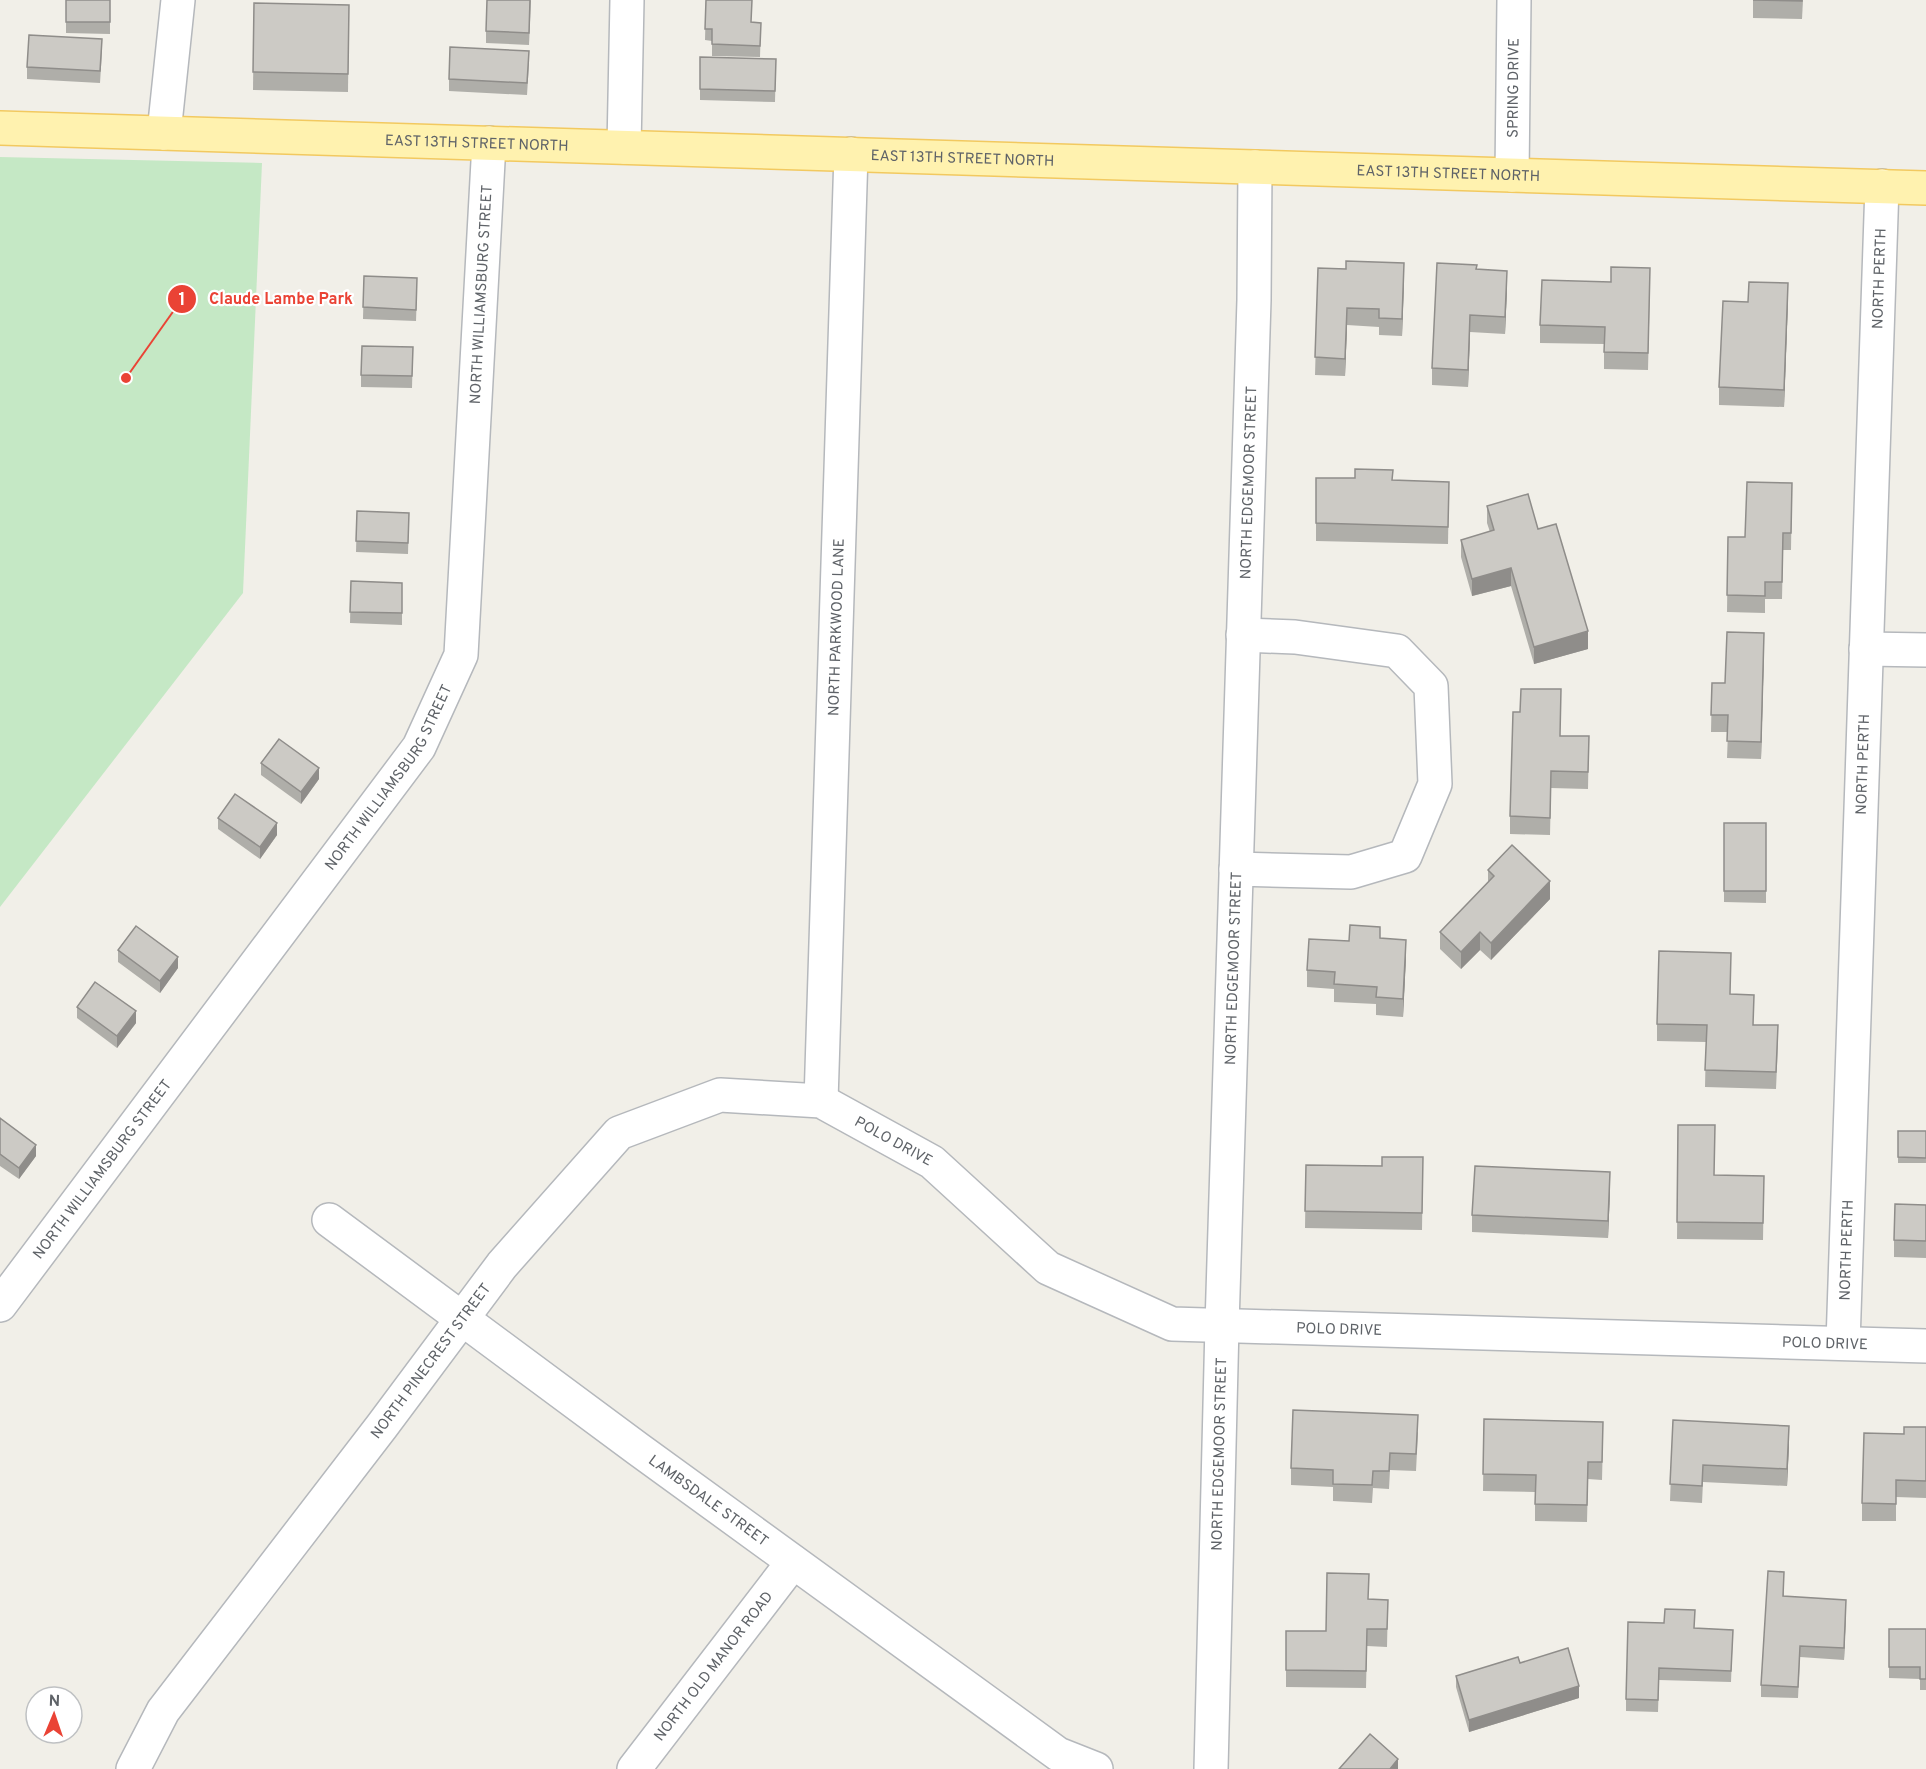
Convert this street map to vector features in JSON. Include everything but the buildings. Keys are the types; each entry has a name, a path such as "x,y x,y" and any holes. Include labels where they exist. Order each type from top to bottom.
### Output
{"main road":[{"name":"EAST 13TH STREET NORTH","path":"0,128 1926,188"}],"street":[{"path":"164,134 178,0"},
{"path":"624,147 627,0"},
{"name":"SPRING DRIVE","path":"1512,175 1514,0"},
{"name":"NORTH WILLIAMSBURG STREET","path":"0,1305 419,747 461,655 489,143"},
{"name":"NORTH PARKWOOD LANE","path":"821,1101 851,154"},
{"name":"NORTH EDGEMOOR STREET","path":"1211,1769 1222,1325 1254,300 1255,167"},
{"name":"NORTH PERTH","path":"1843,1343 1882,186"},
{"path":"1236,869 1351,872 1405,856 1435,784 1431,686 1397,651 1295,637 1244,635"},
{"path":"1866,649 1926,651"},
{"name":"NORTH PINECREST STREET","path":"134,1769 163,1711 502,1265 619,1134 720,1095 821,1101"},
{"name":"POLO DRIVE","path":"821,1101 932,1162 1048,1268 1172,1324 1926,1346"},
{"name":"LAMBSDALE STREET","path":"329,1220 1058,1754 1096,1769"},
{"name":"NORTH OLD MANOR ROAD","path":"634,1769 793,1562"}],"green space":[{"path":"0,157 262,163 243,593 0,907"}],"place":[{"name":"Claude Lambe Park","path":"126,378"}]}
